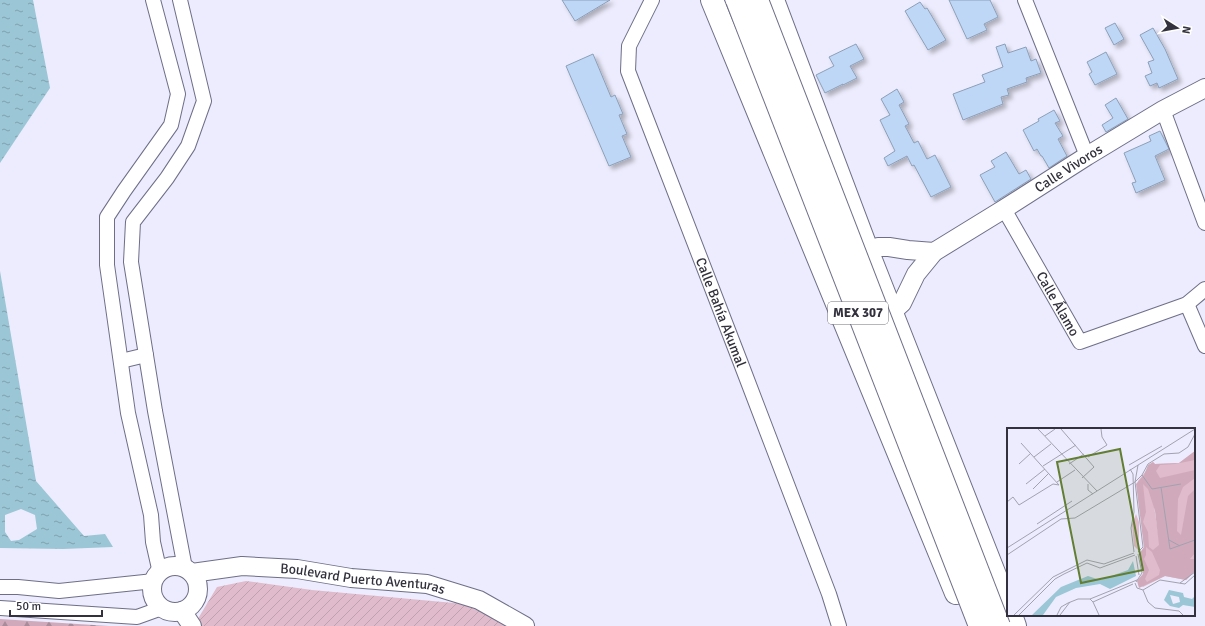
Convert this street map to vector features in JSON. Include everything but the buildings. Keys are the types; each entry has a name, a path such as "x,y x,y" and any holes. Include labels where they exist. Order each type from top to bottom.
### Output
{"highway":[{"path":"712,0 970,626"},
{"name":"MEX 307","path":"736,0 980,626"},
{"name":"MEX 307","path":"757,0 999,626"},
{"path":"773,0 868,251 1007,605"},
{"path":"1011,616 1015,626"}],"street":[{"path":"0,588 18,587 59,591 157,577 165,569 178,567 188,571 196,580 198,587 197,595 194,602 189,607 182,611 175,612 162,608 154,596 153,589 157,577 150,515 128,413 107,265 107,217 172,125 178,94 153,0"},
{"path":"180,0 204,101 188,146 167,178 133,222 131,262 155,411 188,571"},
{"name":"Calle Bahía Akumal","path":"652,0 629,46 628,71 743,368 826,587 839,626"},
{"path":"1025,0 1087,156"},
{"name":"Calle Vivoros","path":"845,324 857,326 873,323 892,312 902,303 916,274 934,252 1163,110 1205,88"},
{"path":"1163,110 1205,223"},
{"name":"Calle Álamo","path":"1004,209 1080,342 1187,304 1205,289"},
{"path":"828,282 835,271 849,259 878,247 934,252"},
{"path":"1187,304 1205,346"},
{"path":"121,361 146,355"},
{"name":"Boulevard Puerto Aventuras","path":"188,571 242,566 297,569 351,578 427,584 479,600 525,626"},
{"path":"0,608 137,617 162,608"},
{"path":"182,611 192,626"}],"green space":[{"path":"0,619 109,626 0,626"}],"shaded area":[{"path":"246,581 312,590 465,604 508,626 200,626 196,622 217,587"}],"water":[{"path":"0,0 33,0 50,88 0,163"},
{"path":"0,271 36,481 84,536 105,534 113,547 63,549 0,548","holes":["21,509 35,515 37,529 19,540 11,541 5,532 5,515"]}]}
